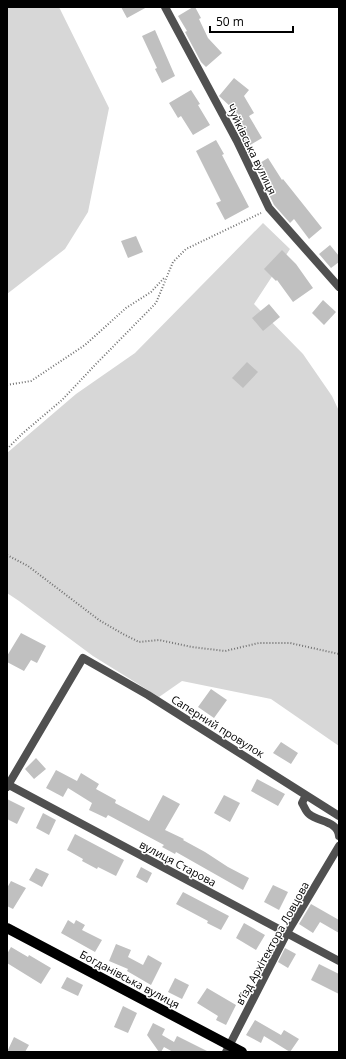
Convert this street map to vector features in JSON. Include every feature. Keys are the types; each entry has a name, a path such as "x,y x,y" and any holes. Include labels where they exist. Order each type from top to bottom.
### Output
{"main road":[{"name":"Богданівська вулиця","path":"7,928 228,1048 242,1052"}],"street":[{"name":"Чуйківська вулиця","path":"165,7 223,115 269,208 339,287"},
{"name":"Саперний провулок","path":"7,785 83,658 148,695 339,816"},
{"name":"вулиця Старова","path":"7,785 339,961"},
{"path":"306,795 302,803 308,814 330,823 339,833 339,836"},
{"name":"в’їзд Архітектора Ловцова","path":"228,1048 287,934 339,846"}],"path":[{"path":"7,449 23,432 62,400 156,303 173,262 186,249 269,208"},
{"path":"7,385 31,381 85,345 126,308 151,292 166,276"},
{"path":"7,555 28,566 99,620 139,642 159,640 192,647 225,651 259,643 290,644 339,654"}],"shaded area":[{"path":"7,7 59,7 109,108 88,212 65,249 7,294"},
{"path":"263,223 290,249 254,304 303,354 332,396 339,411 339,746 271,699 182,681 159,697 93,656 7,593 7,453 76,394 135,353"}],"building":[{"path":"121,7 147,7 127,18"},
{"path":"195,7 201,18 199,19 208,38 222,53 206,67 201,62 185,32 187,31 178,16"},
{"path":"155,30 175,76 162,83 155,69 157,68 142,36"},
{"path":"234,78 249,90 244,96 254,113 249,116 262,138 247,147 237,130 243,127 232,108 219,96"},
{"path":"191,90 200,104 198,105 210,125 193,135 181,116 178,118 169,103"},
{"path":"216,140 224,154 222,155 249,207 225,220 216,203 221,201 196,151"},
{"path":"268,158 282,180 283,179 322,228 309,239 294,219 290,223 274,205 255,166"},
{"path":"136,236 143,252 128,258 121,241"},
{"path":"330,245 339,256 339,262 331,268 319,254"},
{"path":"282,250 296,264 313,288 293,302 277,280 276,281 264,269"},
{"path":"323,300 336,312 324,325 312,313"},
{"path":"269,304 280,317 263,331 252,318"},
{"path":"247,362 258,372 243,388 232,378"},
{"path":"21,633 46,646 37,663 31,660 24,671 7,662 7,656"},
{"path":"211,689 227,700 214,718 198,707"},
{"path":"281,742 298,753 291,764 273,753"},
{"path":"36,758 46,769 34,779 25,769"},
{"path":"56,770 77,781 81,773 99,784 96,789 116,800 115,803 149,821 163,795 180,804 165,830 184,839 183,840 249,878 243,890 176,852 175,854 162,847 164,845 108,815 106,818 89,810 92,803 68,788 63,797 46,788"},
{"path":"257,779 285,794 278,806 251,791"},
{"path":"224,795 240,803 230,822 214,813"},
{"path":"7,799 25,808 17,824 7,819"},
{"path":"43,813 56,820 49,835 36,828"},
{"path":"75,834 124,860 116,876 98,867 97,869 82,861 83,859 67,850"},
{"path":"141,867 152,873 147,883 136,877"},
{"path":"36,868 49,874 42,887 29,880"},
{"path":"11,881 26,888 13,909 7,906 7,888"},
{"path":"273,885 288,892 279,910 264,902"},
{"path":"183,892 229,916 221,930 207,923 208,921 176,904"},
{"path":"311,904 339,920 339,933 320,922 313,933 299,924"},
{"path":"68,920 74,924 76,920 85,925 82,930 102,940 95,952 61,933"},
{"path":"244,923 265,935 256,950 236,938"},
{"path":"116,944 131,950 128,957 143,965 148,955 162,963 151,985 127,971 128,969 109,961"},
{"path":"11,947 28,957 29,955 51,968 41,984 7,963 7,954"},
{"path":"285,948 296,954 288,968 278,962"},
{"path":"319,964 339,974 339,994 311,980"},
{"path":"67,977 83,985 78,996 61,988"},
{"path":"175,978 189,985 182,999 168,992"},
{"path":"207,988 236,1005 226,1025 216,1020 218,1016 197,1003"},
{"path":"123,1006 137,1013 128,1033 114,1027"},
{"path":"255,1020 281,1035 284,1030 299,1039 290,1052 264,1036 261,1043 246,1035"},
{"path":"153,1023 165,1029 162,1035 174,1042 177,1036 209,1052 173,1052 164,1047 161,1052 159,1052 147,1035"},
{"path":"14,1037 29,1045 25,1052 7,1052"}]}
